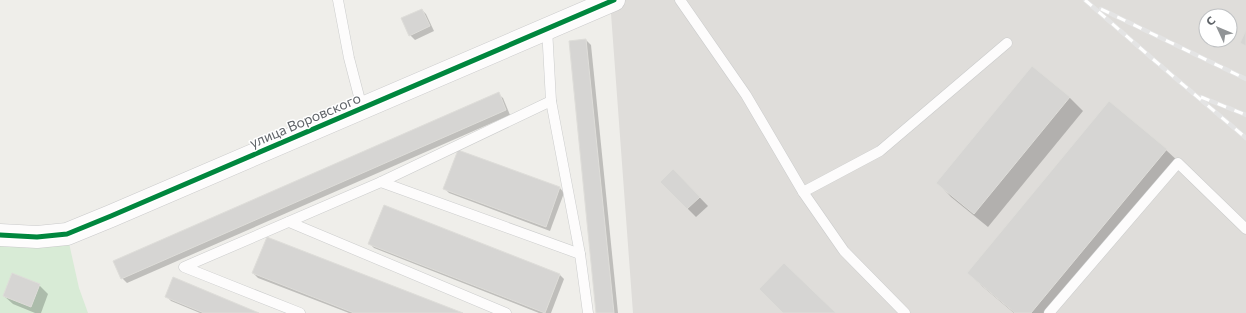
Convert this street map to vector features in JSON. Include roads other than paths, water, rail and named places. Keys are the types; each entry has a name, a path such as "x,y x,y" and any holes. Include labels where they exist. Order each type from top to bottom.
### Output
{"street":[{"name":"улица Воровского","path":"0,235 37,237 67,234 614,0"}],"lane":[{"path":"338,0 349,58 362,108"},
{"path":"680,0 746,95 803,192 844,251 905,313"},
{"path":"547,28 551,101 580,254 588,313"},
{"path":"803,192 880,151 1007,43"},
{"path":"300,313 184,267 381,182 551,101"},
{"path":"1049,313 1178,163 1246,229"},
{"path":"381,182 580,254"},
{"path":"289,222 506,313"}],"railway":[{"path":"1085,0 1246,138"},
{"path":"1101,9 1246,79"},
{"path":"1201,97 1246,115"}]}
